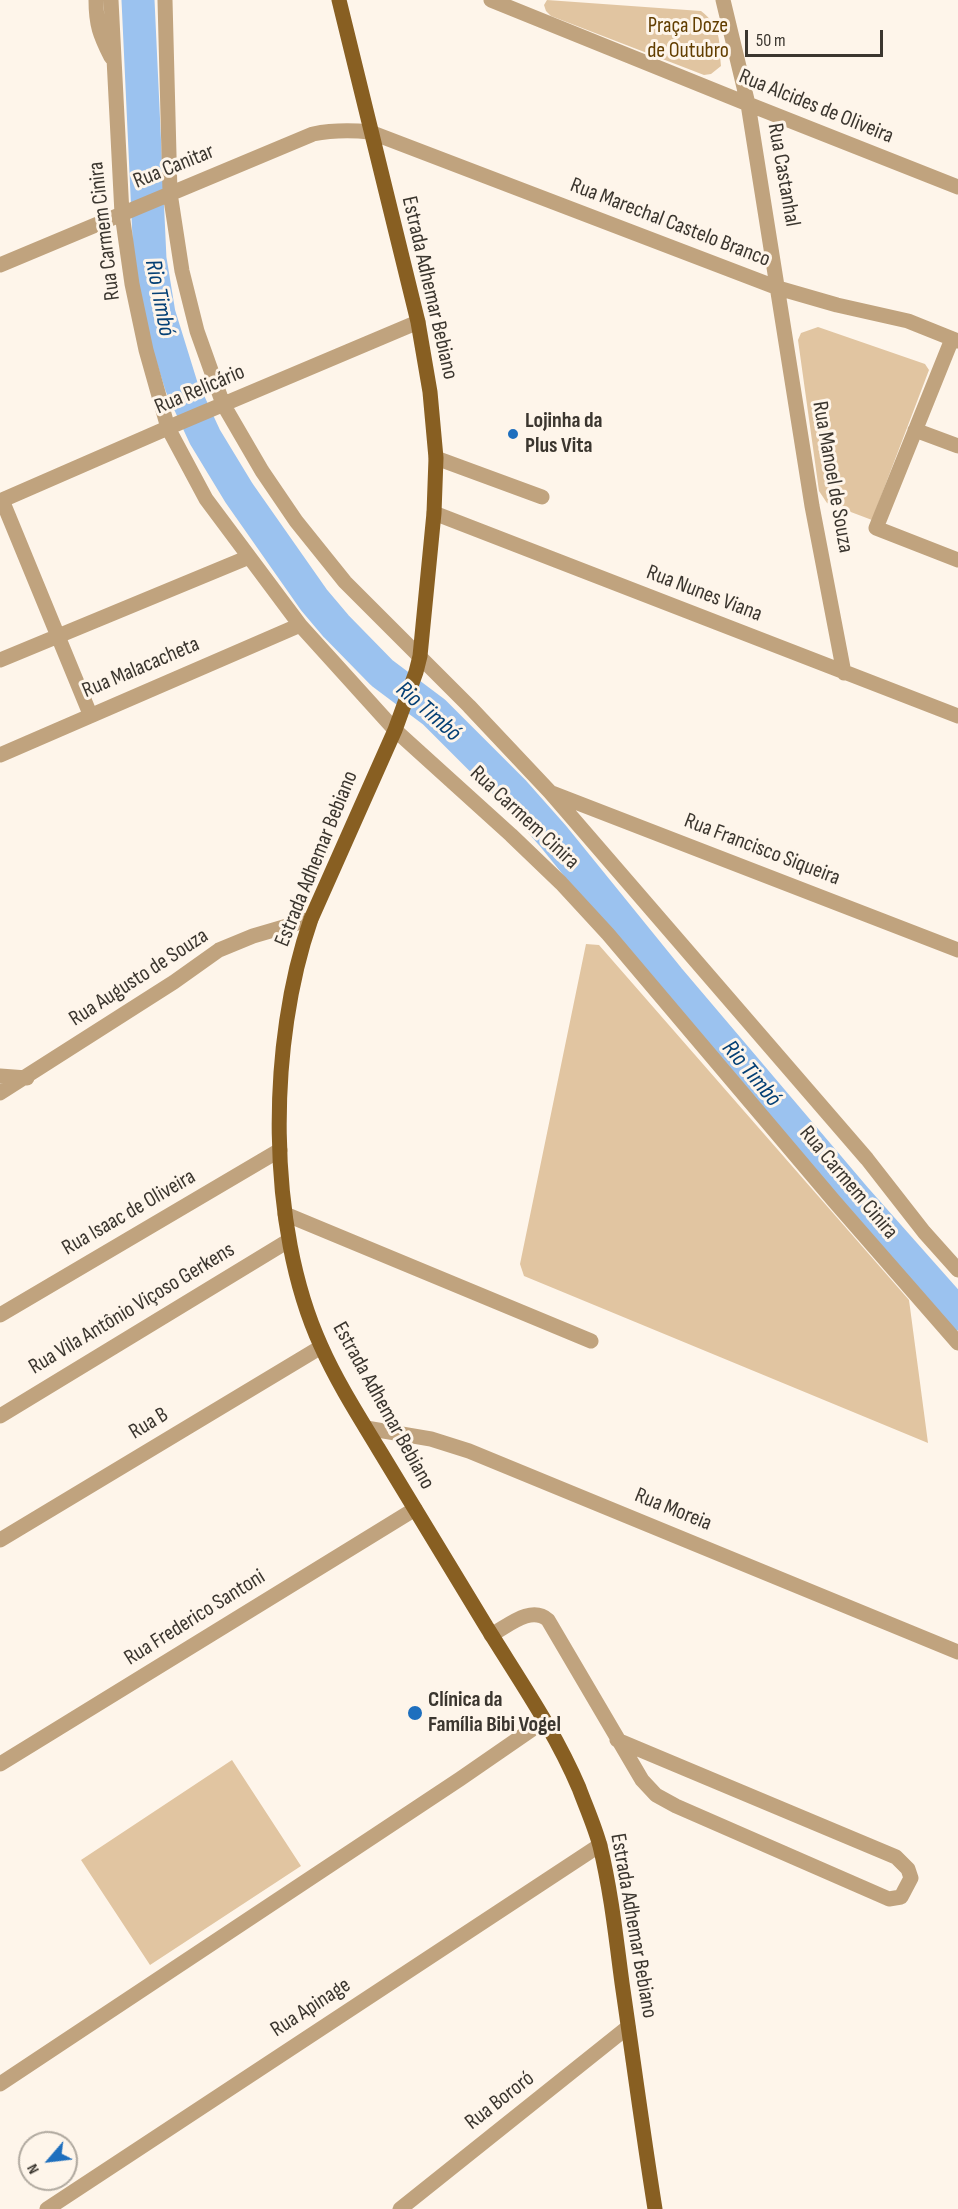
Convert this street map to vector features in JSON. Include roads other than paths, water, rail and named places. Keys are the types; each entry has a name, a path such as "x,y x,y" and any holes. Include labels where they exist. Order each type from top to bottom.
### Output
{"main road":[{"name":"Estrada Adhemar Bebiano","path":"339,0 418,322 430,392 436,458 434,513 420,656 416,672 395,730 311,919 302,945 285,1024 280,1150 288,1240 306,1309 321,1347 366,1428 544,1721 578,1785 600,1845 614,1923 655,2209"}],"street":[{"path":"96,0 98,29 113,62"},
{"name":"Rua Carmem Cinira","path":"111,0 113,62 132,284 143,339 173,425 206,499 300,625 395,730 511,835 561,883 608,934 863,1235 958,1343"},
{"name":"Rua Carmem Cinira","path":"165,0 167,194 182,272 218,406 296,521 345,582 420,656 550,792 867,1159 924,1232 958,1270"},
{"name":"Rua Alcides de Oliveira","path":"491,0 748,105 958,187"},
{"path":"530,0 530,16"},
{"name":"Rua Castanhal","path":"723,0 748,105 778,288"},
{"name":"Rua Canitar","path":"0,265 313,134 332,130 370,132"},
{"name":"Rua Marechal Castelo Branco","path":"370,132 778,288 837,305 908,321 955,340"},
{"name":"Rua Manoel de Souza","path":"778,288 812,506 844,673"},
{"name":"Rua Relicário","path":"1,501 173,425 418,322"},
{"path":"955,340 915,430 876,528 958,560"},
{"path":"915,430 958,446"},
{"path":"436,458 542,497"},
{"path":"1,501 90,714"},
{"name":"Rua Nunes Viana","path":"434,513 958,716"},
{"path":"0,660 249,557"},
{"name":"Rua Malacacheta","path":"0,755 90,714 300,625"},
{"name":"Rua Francisco Siqueira","path":"550,792 958,950"},
{"name":"Rua Augusto de Souza","path":"0,1093 27,1078 219,950 253,936 311,919"},
{"path":"0,1076 27,1078"},
{"name":"Rua Isaac de Oliveira","path":"0,1315 280,1150"},
{"path":"285,1214 591,1341"},
{"name":"Rua Vila Antônio Viçoso Gerkens","path":"0,1416 288,1240"},
{"name":"Rua B","path":"0,1540 321,1347"},
{"name":"Rua Moreia","path":"366,1428 431,1439 469,1451 958,1652"},
{"name":"Rua Frederico Santoni","path":"0,1764 415,1509"},
{"path":"491,1635 525,1616 536,1613 542,1615 556,1632 617,1740 642,1780 656,1795 676,1806 889,1899 901,1897 911,1878 908,1869 896,1857 617,1740"},
{"path":"0,2084 450,1786 544,1721"},
{"name":"Rua Apinage","path":"47,2209 600,1845"},
{"name":"Rua Bororó","path":"400,2209 628,2027"}],"waterway":[{"name":"Rio Timbó","path":"138,0 150,259 159,314 181,385 205,437 239,493 314,600 336,626 382,673 434,712 514,792 855,1198 958,1314"}],"place":[{"name":"Lojinha da Plus Vita","path":"513,434"},
{"name":"Clínica da Família Bibi Vogel","path":"415,1713"}],"park label":[{"name":"Praça Doze de Outubro","path":"688,38"}]}
